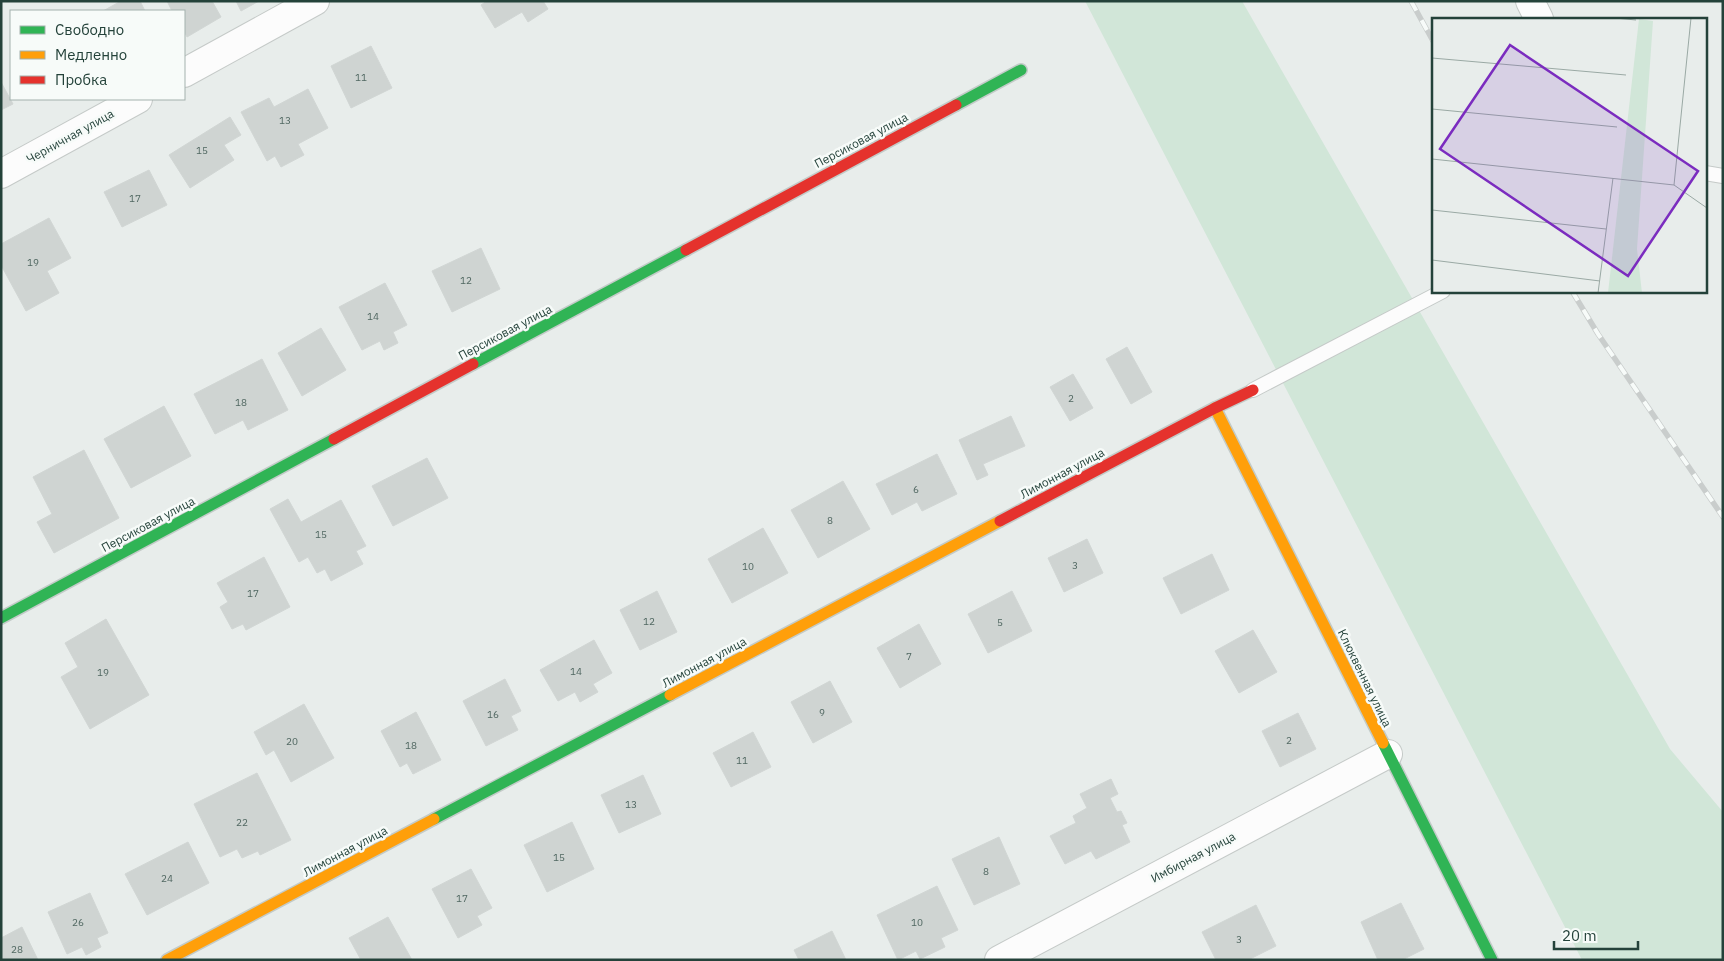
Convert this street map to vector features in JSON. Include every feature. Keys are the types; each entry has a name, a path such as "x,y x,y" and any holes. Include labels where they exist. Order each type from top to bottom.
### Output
{"street":[{"path":"185,73 315,1"},
{"path":"1530,1 1538,18"},
{"name":"Персиковая улица","path":"1,618 1021,70"},
{"name":"Черничная улица","path":"1,174 136,100"},
{"name":"Лимонная улица","path":"167,960 1253,390"},
{"name":"Клюквенная улица","path":"1216,408 1492,960"},
{"name":"Имбирная улица","path":"999,960 1388,754"}],"lane":[{"path":"1706,173 1723,176"},
{"path":"1253,390 1441,292"}],"green space":[{"path":"1085,1 1242,1 1670,749 1723,812 1723,960 1582,960"}],"building":[{"path":"121,1 140,1 144,10 105,10"},
{"path":"167,1 212,1 221,17 187,37 185,33 185,10 172,10"},
{"path":"236,1 259,1 241,11"},
{"path":"487,1 543,1 548,9 528,22 522,12 495,28 481,5"},
{"path":"371,46 392,88 351,108 331,66"},
{"path":"1,82 13,104 1,110"},
{"path":"308,89 328,128 298,144 304,155 281,167 275,156 267,161 241,112 269,98 274,107"},
{"path":"230,117 241,135 224,145 234,160 190,188 169,155"},
{"path":"149,170 167,205 122,227 104,192"},
{"path":"49,218 71,258 47,271 59,293 26,311 1,265 1,244"},
{"path":"481,248 500,289 452,312 432,271"},
{"path":"385,283 407,325 393,332 398,343 384,350 380,341 362,350 339,307"},
{"path":"321,328 346,370 302,396 278,353"},
{"path":"1127,347 1152,392 1131,404 1106,359"},
{"path":"262,359 288,410 248,430 243,420 215,434 194,394"},
{"path":"1073,374 1093,408 1070,421 1050,387"},
{"path":"164,406 191,456 131,488 104,439"},
{"path":"1011,416 1025,446 983,464 988,475 977,480 959,440"},
{"path":"84,450 119,518 54,553 37,522 52,514 33,477"},
{"path":"937,454 957,494 922,511 917,502 892,515 876,484"},
{"path":"427,458 448,498 393,526 372,486"},
{"path":"843,481 870,529 818,558 791,510"},
{"path":"288,499 301,522 341,500 366,546 356,551 363,564 331,581 325,569 317,573 308,557 299,562 270,509"},
{"path":"763,528 788,573 732,603 708,559"},
{"path":"1087,539 1103,573 1064,592 1048,558"},
{"path":"1212,554 1229,590 1181,614 1163,578"},
{"path":"264,557 290,607 246,630 243,624 232,629 220,607 228,602 217,583"},
{"path":"657,591 677,632 640,650 620,610"},
{"path":"1012,591 1032,631 988,653 968,614"},
{"path":"106,619 149,695 90,729 61,677 78,667 65,643"},
{"path":"919,624 941,664 900,688 877,648"},
{"path":"1253,630 1277,672 1239,693 1215,651"},
{"path":"594,640 612,673 593,684 598,692 580,702 575,692 558,701 540,670"},
{"path":"505,679 521,711 511,716 518,730 486,746 463,701"},
{"path":"830,681 852,722 813,743 791,702"},
{"path":"304,704 334,758 291,782 274,750 266,755 254,732"},
{"path":"416,712 441,760 413,774 407,763 400,767 381,731"},
{"path":"1298,713 1316,749 1280,767 1262,731"},
{"path":"753,732 771,767 731,787 713,753"},
{"path":"257,773 291,840 260,855 258,851 242,858 237,849 220,857 194,804"},
{"path":"643,775 661,814 619,833 601,795"},
{"path":"1111,779 1118,794 1110,798 1117,812 1121,811 1127,823 1122,825 1130,842 1096,859 1091,851 1065,864 1050,836 1076,823 1073,816 1087,808 1080,794"},
{"path":"572,822 594,869 547,892 524,845"},
{"path":"999,837 1020,884 974,905 952,859"},
{"path":"188,842 209,883 147,915 125,874"},
{"path":"471,869 492,908 477,916 482,925 458,938 432,889"},
{"path":"937,886 958,930 941,938 945,947 920,959 916,951 898,960 877,915"},
{"path":"90,893 108,933 97,938 101,947 86,955 82,947 67,954 48,912"},
{"path":"1401,903 1424,949 1402,960 1378,960 1361,922"},
{"path":"1256,905 1276,946 1248,960 1216,960 1202,932"},
{"path":"388,917 412,960 361,960 349,938"},
{"path":"22,927 38,960 1,960 1,938"},
{"path":"832,931 846,960 799,960 794,950"}],"railway":[{"path":"1411,1 1432,39"},
{"path":"1573,292 1598,334 1723,517"}],"traffic: fast":[{"path":"956,105 1021,70"},
{"path":"473,364 686,250"},
{"path":"1,618 334,439"},
{"path":"434,819 670,695"},
{"path":"1383,743 1492,960"}],"traffic: slow":[{"path":"1215,408 1383,743"},
{"path":"670,695 1000,521"},
{"path":"167,960 434,819"}],"traffic: jam":[{"path":"686,250 956,105"},
{"path":"334,439 473,364"},
{"path":"1000,521 1253,390"}]}
